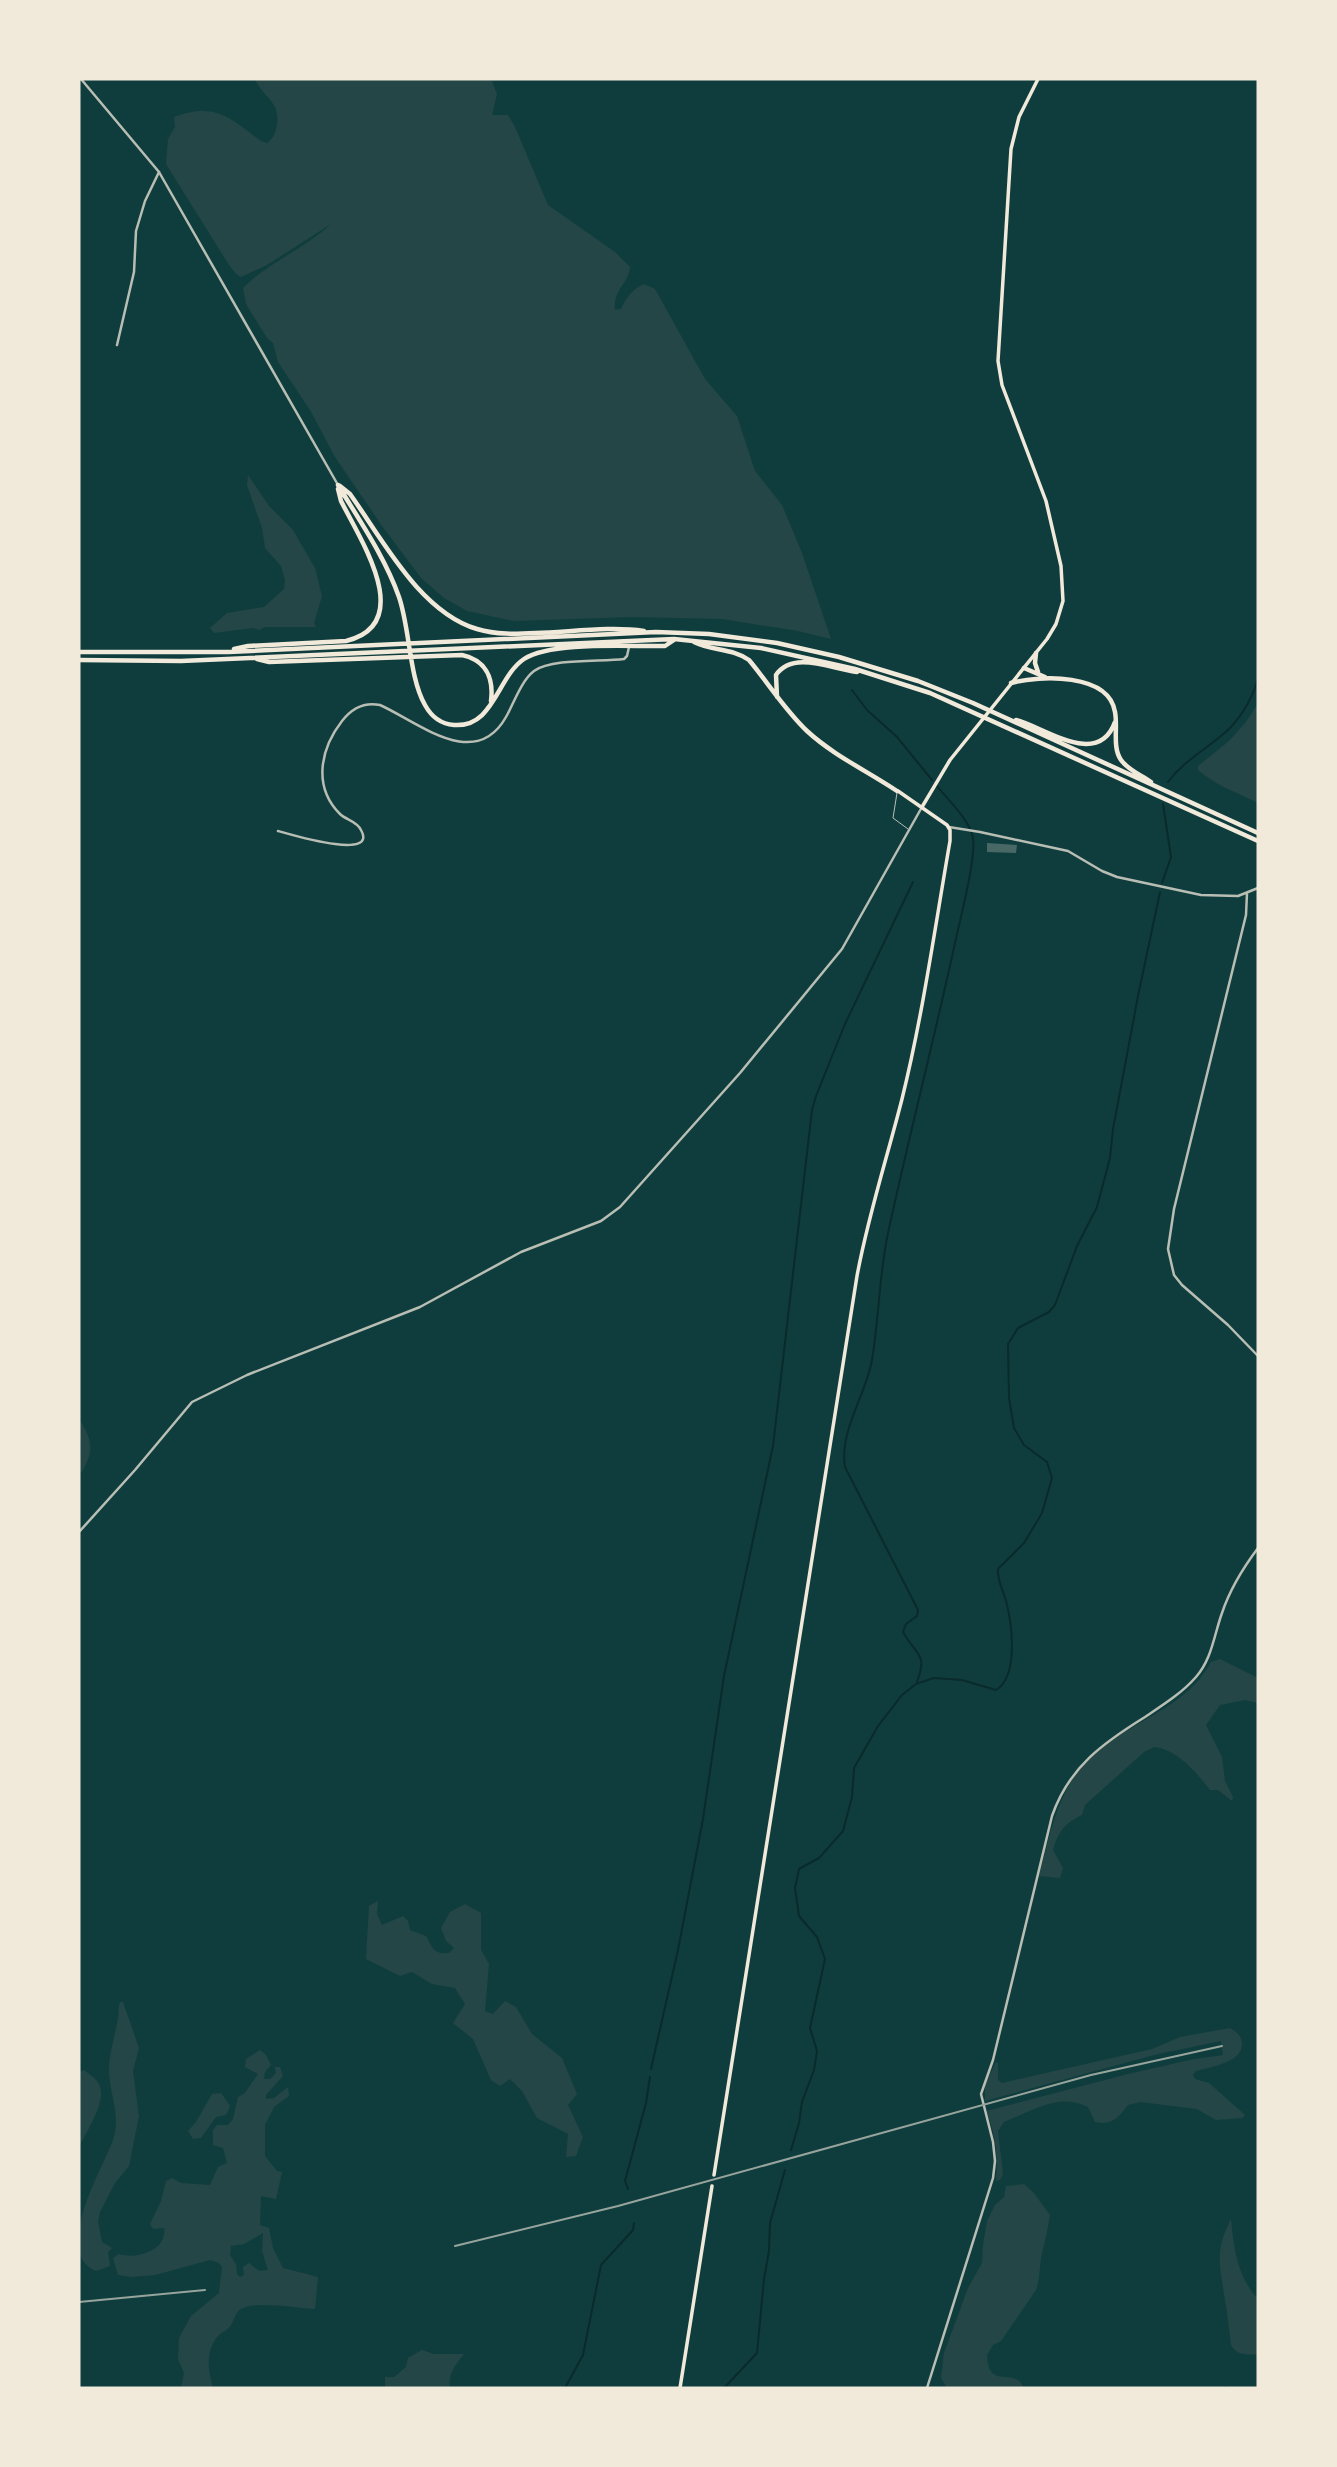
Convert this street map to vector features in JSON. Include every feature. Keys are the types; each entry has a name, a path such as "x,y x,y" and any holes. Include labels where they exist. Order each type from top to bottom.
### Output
{"highway":[{"path":"338,485 387,570 405,620 416,678 424,703 442,722 454,725 475,720 487,710 511,671 531,655 558,649 665,646 674,639"},
{"path":"338,485 349,493 398,563 425,596 443,612 465,624 487,632 512,634 634,630 729,636 821,653 908,677 973,703 1258,833"},
{"path":"228,652 248,646 346,641 361,635 375,622 382,605 381,586 340,498 338,485"},
{"path":"79,652 228,652 656,632"},
{"path":"79,660 181,661 674,639 774,650 871,673 914,687 1003,724 1258,841"},
{"path":"690,640 701,646 741,654 755,667 777,698 808,732 897,791"},
{"path":"1036,653 1035,665 1041,676"},
{"path":"253,658 269,662 462,655 477,661 490,675 492,698 487,710"},
{"path":"777,698 776,676 784,665 790,663 871,673"},
{"path":"1024,668 1049,679"},
{"path":"1024,668 1027,674 1035,679"},
{"path":"1011,684 1049,679 1086,683 1099,688 1112,701 1120,758 1130,769 1160,789"},
{"path":"1004,717 1025,722 1079,744 1092,743 1105,737 1112,730 1116,718"}],"main road":[{"path":"922,807 950,760 1036,653 1059,616 1064,595 1063,576 1046,501 1002,385 997,353 1011,149 1019,117 1038,79"},
{"path":"714,2175 857,1276 868,1222 902,1099 916,1036 950,841 949,827 897,791"},
{"path":"680,2388 712,2186"}],"street":[{"path":"81,79 159,172 338,485"},
{"path":"117,345 134,272 136,230 145,201 159,172"},
{"path":"278,831 344,846 356,844 362,839 360,828 336,809 324,787 321,771 323,756 331,738 343,720 359,706 380,705 443,738 459,742 474,740 498,729 527,678 535,671 547,666 583,661 625,659 629,647"},
{"path":"79,1532 192,1402 247,1375 413,1310 521,1252 601,1221 620,1208 740,1073 842,949 922,807"},
{"path":"949,827 1068,851 1102,871 1176,890 1219,897 1247,893 1258,888"},
{"path":"1247,893 1245,915 1174,1209 1168,1249 1172,1269 1182,1285 1228,1325 1258,1356"},
{"path":"927,2388 993,2178 993,2142 982,2101 982,2086 993,2060 1057,1800 1086,1759 1173,1698 1195,1678 1210,1654 1228,1597 1258,1548"}],"lane":[{"path":"897,791 893,818 909,829"}],"shaded area":[{"path":"255,79 491,79 497,94 492,115 508,115 548,205 615,252 630,267 616,297 615,310 621,309 630,294 640,286 644,284 655,289 705,379 737,416 755,471 782,505 802,553 831,639 722,619 631,617 514,621 467,611 444,598 421,578 335,457 310,410 278,362 273,343 246,304 243,288 331,224 267,265 241,277 229,265 166,164 168,139 175,127 174,117 188,113 200,111 221,114 267,143 277,127 277,111"},
{"path":"248,475 269,506 293,530 315,568 322,596 314,623 316,627 265,627 259,630 253,628 214,633 210,628 227,613 264,607 284,589 285,580 281,566 265,548 262,528 247,485"},
{"path":"1258,703 1258,803 1212,780 1198,770 1198,766 1229,741"},
{"path":"79,1419 89,1440 90,1453 79,1476"},
{"path":"1220,1659 1258,1678 1258,1703 1245,1700 1220,1705 1206,1725 1222,1757 1225,1781 1233,1797 1232,1801 1218,1790 1210,1790 1193,1769 1171,1752 1154,1747 1144,1752 1085,1805 1082,1815 1063,1829 1053,1850 1063,1868 1060,1878 1039,1876 1056,1814 1078,1771 1104,1746 1187,1692 1211,1662"},
{"path":"378,1901 377,1914 382,1925 403,1916 408,1921 410,1930 426,1936 434,1950 440,1953 449,1953 454,1948 446,1941 441,1928 450,1912 465,1904 481,1913 481,1950 489,1964 485,2011 493,2014 505,2001 516,2007 532,2034 562,2058 577,2094 568,2105 583,2137 576,2156 566,2157 568,2134 537,2118 522,2091 510,2079 500,2086 491,2080 473,2039 453,2023 465,2004 455,1988 432,1984 412,1972 400,1976 366,1959 369,1906"},
{"path":"120,2002 123,2002 139,2048 133,2071 139,2116 129,2166 115,2183 98,2221 102,2242 112,2248 108,2252 110,2266 96,2271 83,2261 78,2247 79,2229 91,2189 115,2132 116,2118 109,2066"},
{"path":"1230,2028 1240,2037 1240,2051 1231,2060 1196,2071 1193,2075 1195,2079 1209,2083 1245,2115 1242,2118 1216,2120 1197,2109 1140,2102 1128,2105 1114,2120 1101,2123 1095,2122 1088,2107 1066,2101 1056,2102 1004,2122 998,2131 1003,2174 1000,2180 996,2181 996,2146 986,2111 1128,2074 1223,2055 1221,2041 1154,2055 985,2101 985,2085 996,2062 998,2080 1002,2083 1152,2049 1180,2037"},
{"path":"260,2050 266,2055 271,2065 265,2072 264,2079 270,2079 276,2073 275,2067 280,2067 283,2076 266,2095 266,2099 274,2098 288,2087 289,2096 274,2107 265,2125 265,2156 277,2171 282,2172 276,2199 261,2196 260,2225 269,2228 273,2248 283,2268 318,2277 315,2309 268,2305 240,2309 230,2327 218,2336 211,2348 209,2368 213,2388 181,2388 184,2373 178,2359 179,2338 191,2316 219,2293 222,2267 210,2260 155,2275 131,2277 118,2275 113,2258 119,2254 134,2256 149,2252 161,2242 164,2228 153,2229 150,2224 161,2201 166,2181 172,2178 181,2183 210,2185 218,2167 227,2163 223,2148 213,2145 213,2130 217,2125 228,2125 233,2119 238,2097 244,2094 258,2074 245,2067 246,2059","holes":["263,2233 262,2251 268,2270 259,2271 249,2263 243,2267 244,2275 240,2277 230,2255 231,2246 244,2244"]},
{"path":"84,2070 98,2082 101,2093 94,2117 79,2147 79,2072"},
{"path":"221,2093 230,2106 226,2115 216,2117 201,2138 193,2139 188,2131 212,2094"},
{"path":"1024,2184 1050,2215 1038,2285 1001,2341 993,2345 987,2355 992,2373 1014,2378 1020,2381 1024,2388 947,2388 941,2378 944,2353 968,2288 982,2263 987,2221 995,2205 1004,2197 1006,2186"},
{"path":"1231,2219 1235,2252 1241,2272 1258,2299 1258,2355 1239,2353 1231,2345 1221,2278 1220,2250"},
{"path":"422,2350 434,2354 464,2354 451,2374 450,2388 385,2388 385,2377 394,2377 406,2367 408,2358"}],"building":[{"path":"987,843 1017,845 1016,853 987,852"}],"waterway":[{"path":"1168,782 1231,727 1247,704 1258,679"},
{"path":"852,690 867,710 897,737 932,780"},
{"path":"917,1682 921,1659 903,1632 906,1624 917,1616 918,1610 845,1467 844,1454 849,1427 872,1360 888,1233 972,860 971,831 937,786"},
{"path":"1162,883 1171,857 1163,804"},
{"path":"651,2069 678,1950 703,1819 724,1676 773,1446 812,1110 845,1024 913,882"},
{"path":"791,2150 802,2102 814,2070 817,2051 810,2028 825,1959 817,1937 799,1916 795,1888 799,1869 819,1858 843,1831 852,1797 854,1768 878,1726 902,1695 916,1684 934,1678 962,1680 996,1690 1008,1673 1012,1635 998,1569 1024,1543 1042,1513 1052,1478 1047,1462 1024,1445 1014,1428 1009,1398 1008,1344 1018,1328 1049,1312 1055,1305 1077,1246 1097,1207 1110,1158 1113,1129 1160,892"},
{"path":"628,2189 625,2181 646,2103 650,2077"},
{"path":"724,2388 757,2353 770,2223 785,2170"},
{"path":"565,2388 583,2355 601,2265 633,2230 634,2223"}],"railway":[{"path":"455,2246 618,2206 1091,2075 1222,2046"},
{"path":"79,2302 205,2290"}]}
